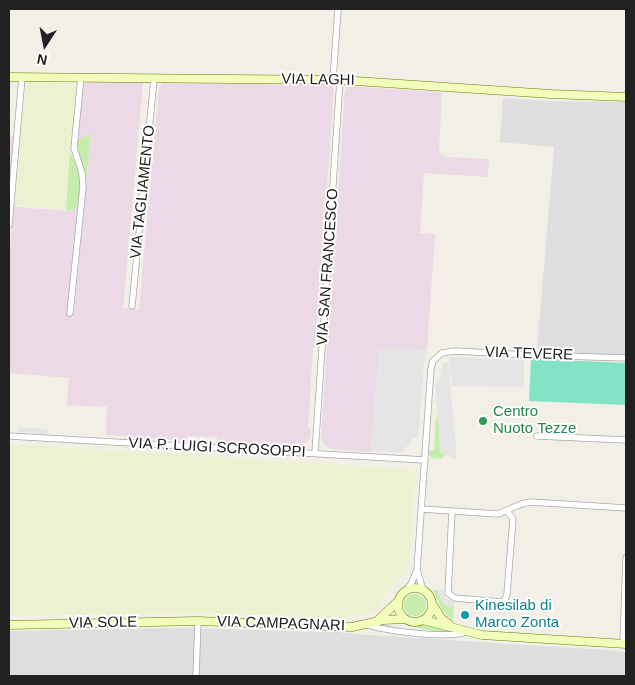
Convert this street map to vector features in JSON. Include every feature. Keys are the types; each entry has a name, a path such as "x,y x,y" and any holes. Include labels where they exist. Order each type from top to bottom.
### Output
{"main road":[{"name":"VIA LAGHI","path":"9,77 337,80 542,94 626,96"},
{"path":"418,588 423,590 431,598 430,613 423,620 414,622 405,620 398,612 397,602 402,592 407,589 418,588"},
{"name":"VIA CAMPAGNARI","path":"374,622 397,602"},
{"name":"VIA CAMPAGNARI","path":"432,604 442,619 453,627"},
{"name":"VIA CAMPAGNARI","path":"198,622 347,627 393,619 405,620"},
{"name":"VIA CAMPAGNARI","path":"423,620 482,635 625,644"},
{"name":"VIA SOLE","path":"9,625 198,622"}],"street":[{"name":"VIA SAN FRANCESCO","path":"315,453 337,80 338,9"},
{"path":"9,225 22,77"},
{"path":"70,313 83,187 82,173 74,148 81,78"},
{"name":"VIA TAGLIAMENTO","path":"132,306 154,79"},
{"name":"VIA TEVERE","path":"425,460 431,368 434,359 442,353 455,351 626,358"},
{"name":"VIA P. LUIGI SCROSOPPI","path":"9,436 425,460"},
{"path":"537,436 626,440"},
{"path":"407,589 417,570 425,460"},
{"path":"422,509 498,514 520,503 531,502 626,508"},
{"path":"452,511 448,593 455,598 502,602 506,600 507,594 512,519 507,511"},
{"path":"625,644 626,558"},
{"path":"417,570 423,590"},
{"path":"196,676 198,622"},
{"name":"VIA CAMPAGNARI","path":"365,624 388,630 418,633 458,635 466,632"}],"shaded area":[{"path":"85,82 143,83 123,308 139,310 159,89 161,85 163,83 330,85 333,87 315,348 313,348 308,428 311,429 310,438 303,446 217,442 217,437 187,436 187,441 106,435 107,407 67,405 69,378 9,373 9,260 14,201 16,207 70,211 77,207 68,313 74,313 91,134 77,140 83,85"},
{"path":"350,86 442,92 439,151 447,157 489,159 488,177 424,173 420,233 435,234 427,350 379,349 371,452 332,449 327,447 321,436 345,90"},
{"path":"503,98 547,101 626,102 626,356 538,354 554,147 500,142"},
{"path":"9,136 14,137 9,195"},
{"path":"379,349 427,350 418,438 413,438 410,445 404,448 403,453 371,451"},
{"path":"449,357 524,360 524,387 452,386"},
{"path":"448,362 457,459 452,459 446,454 441,455 435,383 439,382 443,363"},
{"path":"19,427 49,429 48,434 18,432"},
{"path":"438,590 443,590 445,598 454,602 454,607 449,607 442,602"},
{"path":"185,628 333,631 626,652 626,676 9,676 9,631"}],"green space":[{"path":"27,82 76,84 66,210 14,205 25,84"},
{"path":"91,134 86,182 77,140"},
{"path":"70,152 77,166 80,186 78,205 70,211 66,210"},
{"path":"531,359 626,363 626,405 529,401"},
{"path":"436,417 438,417 441,454 446,454 442,459 432,458 429,455 429,452 434,449"},
{"path":"9,444 411,469 415,479 408,572 397,581 376,609 366,614 341,619 196,613 9,616"},
{"path":"433,590 438,590 438,594 449,607 454,607 453,620 441,609"},
{"path":"415,594 423,597 426,605 423,613 415,616 407,613 404,605 407,597"},
{"path":"427,624 453,631 453,633 436,632 416,627"}],"place":[{"name":"Centro Nuoto Tezze","path":"483,421"},
{"name":"Kinesilab di Marco Zonta","path":"465,615"}]}
